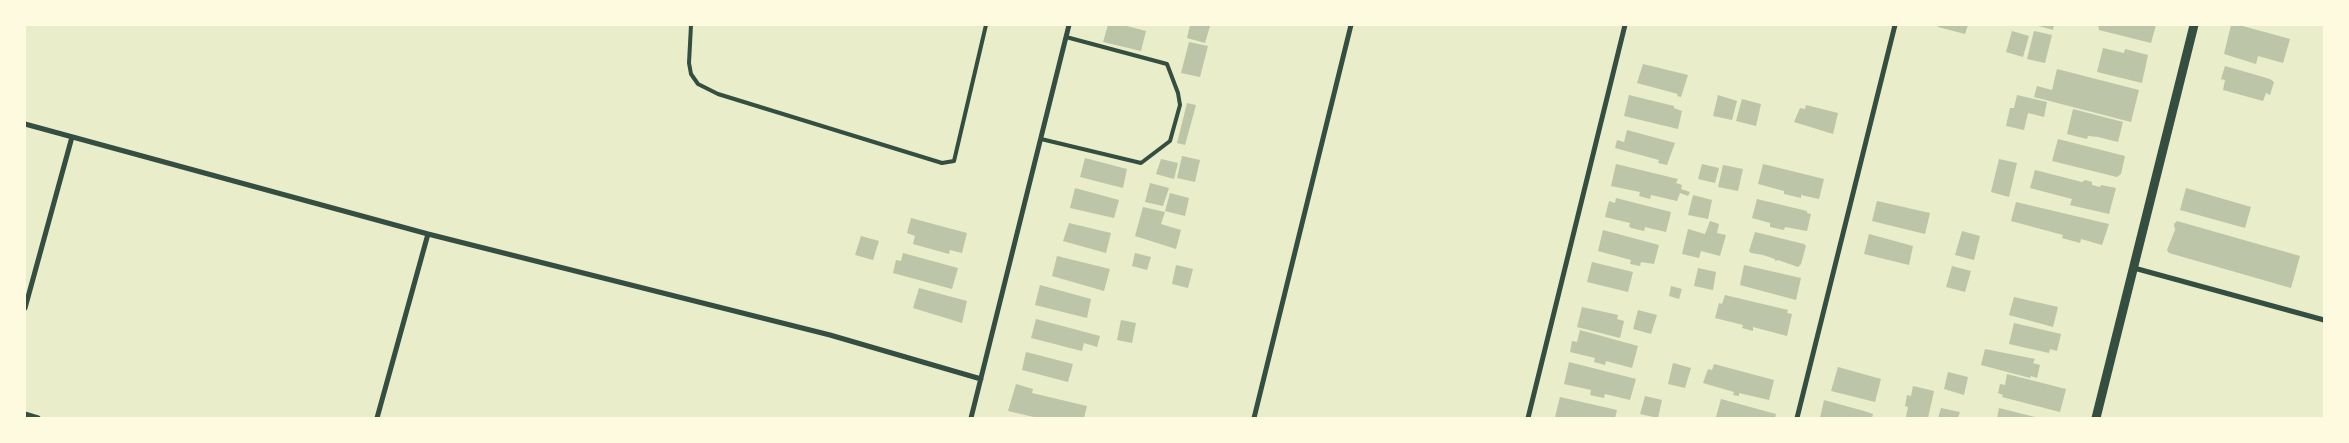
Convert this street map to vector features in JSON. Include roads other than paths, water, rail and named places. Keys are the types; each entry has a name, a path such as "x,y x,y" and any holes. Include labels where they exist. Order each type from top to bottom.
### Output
{"street":[{"path":"971,418 1069,25"},
{"path":"1254,418 1351,25"},
{"path":"1528,418 1626,25"},
{"path":"1797,418 1895,25"},
{"path":"2096,418 2194,25"},
{"path":"25,124 428,234 830,335 981,379"},
{"path":"25,308 72,137"},
{"path":"377,418 428,234"},
{"path":"2134,268 2324,320"},
{"path":"25,414 38,418"}],"lane":[{"path":"692,25 689,62 691,74 698,84 718,94 942,163 954,161 986,25"},
{"path":"1041,139 1141,163 1170,140 1180,105 1178,93 1167,64 1066,37"}]}
